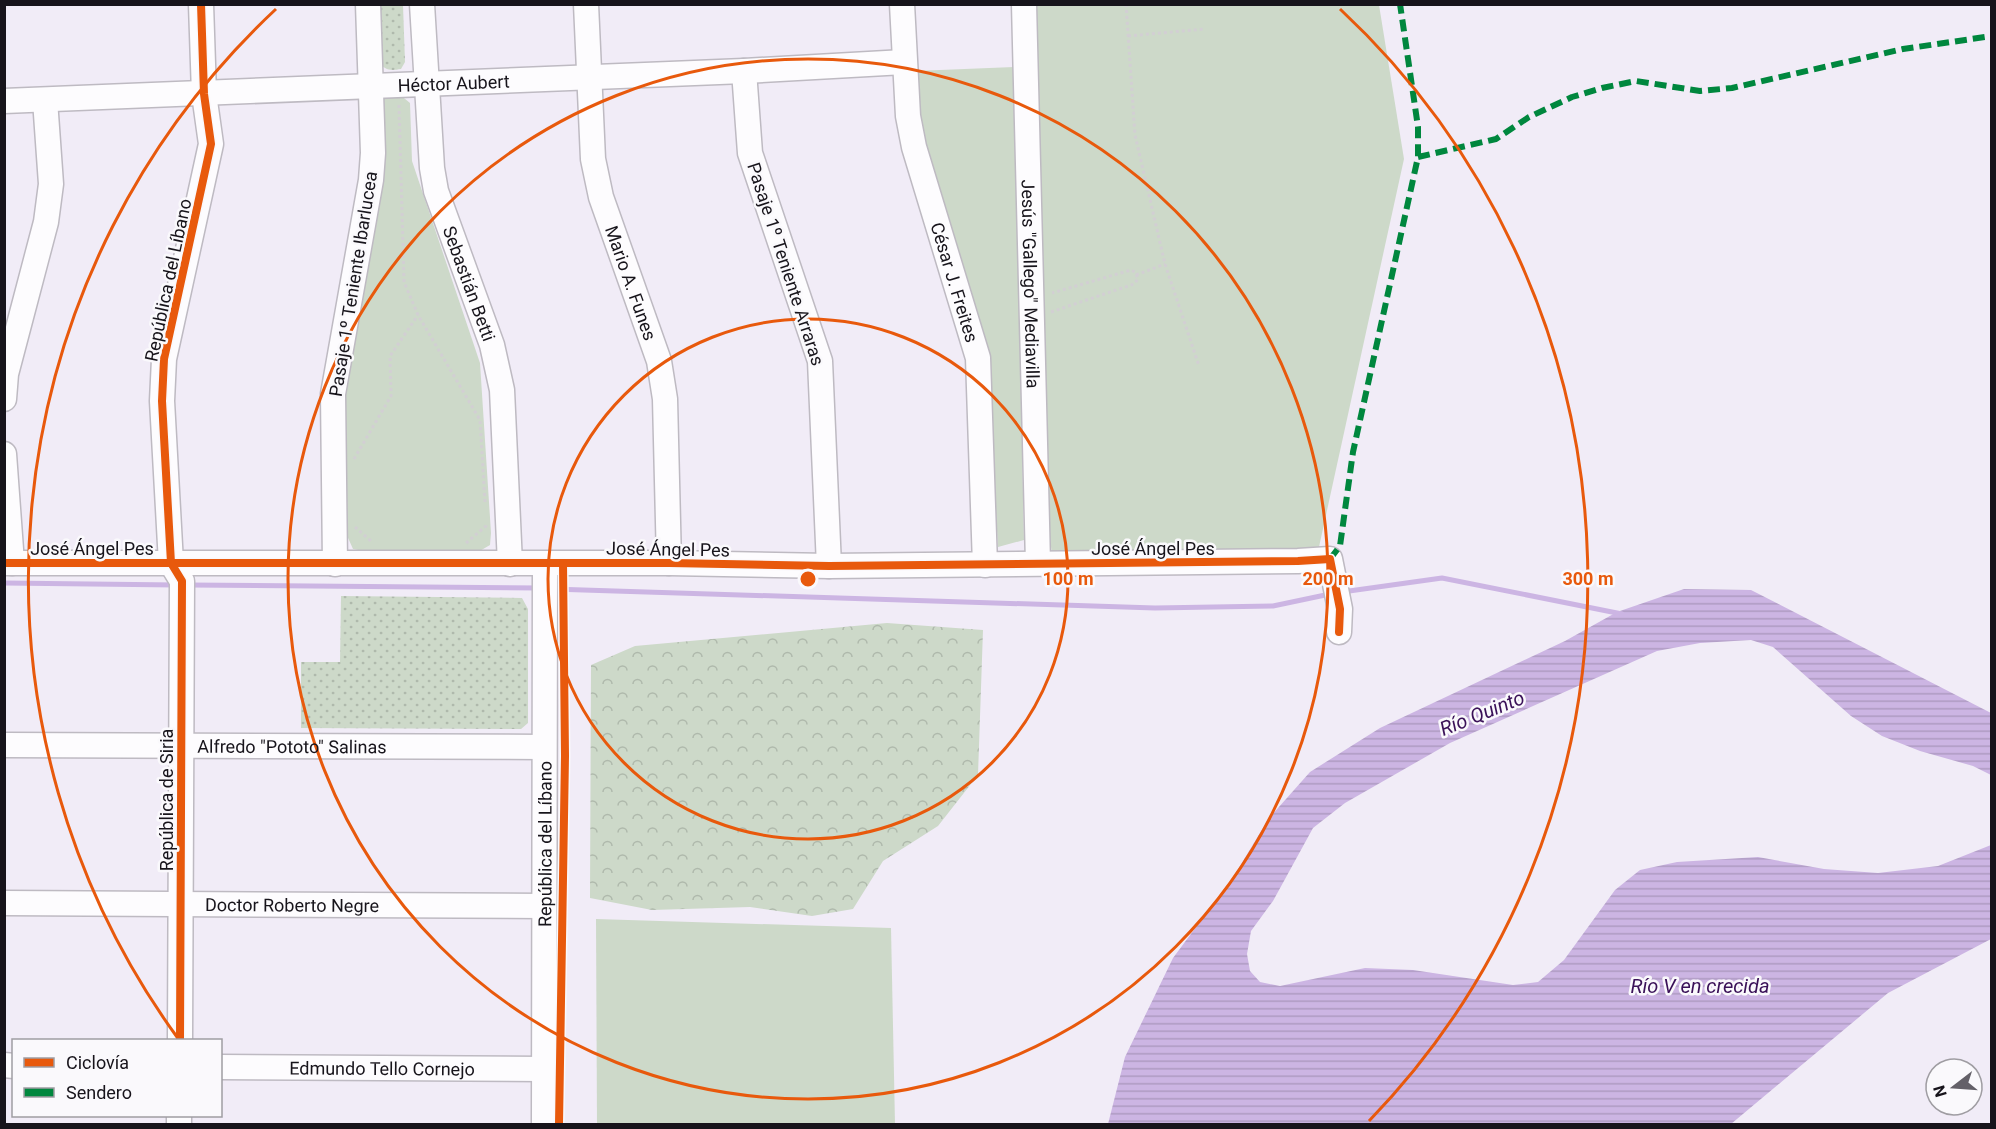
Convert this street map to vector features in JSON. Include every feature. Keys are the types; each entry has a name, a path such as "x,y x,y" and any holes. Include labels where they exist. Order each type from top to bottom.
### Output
{"street":[{"name":"República del Líbano","path":"171,563 162,400 164,359 211,144 204,94 201,4"},
{"name":"Pasaje 1º Teniente Ibarlucea","path":"335,564 333,394 371,180 372,86 368,4"},
{"name":"Sebastián Betti","path":"422,4 432,168 436,191 492,345 501,390 510,564"},
{"name":"Mario A. Funes","path":"586,4 587,77 593,159 601,197 659,361 664,399 669,563"},
{"name":"César J. Freites","path":"902,4 908,116 914,147 978,358 985,565"},
{"name":"Jesús \"Gallego\" Mediavilla","path":"1024,4 1038,563"},
{"name":"Héctor Aubert","path":"4,101 744,71 904,62"},
{"name":"Pasaje 1º Teniente Arraras","path":"744,71 750,153 820,361 829,566"},
{"path":"4,399 6,374 46,222 51,184 45,100"},
{"path":"4,454 8,563"},
{"name":"José Ángel Pes","path":"8,563 669,563 829,566 1298,561 1332,565 1340,620"},
{"name":"República de Siria","path":"171,563 182,581 180,1039"},
{"name":"República del Líbano","path":"544,564 544,1125"},
{"name":"Alfredo \"Pototo\" Salinas","path":"4,745 544,747"},
{"name":"Doctor Roberto Negre","path":"4,903 544,906"},
{"name":"Edmundo Tello Cornejo","path":"222,1067 544,1069"}],"path":[{"path":"1126,4 1135,135 1165,264 1198,366"},
{"path":"1128,36 1204,29"},
{"path":"399,94 404,282 418,315 480,420 485,502"},
{"path":"1136,275 1165,264"},
{"path":"1131,270 1138,279 1134,284 1032,309 1131,270"},
{"path":"353,461 390,396 390,356 418,315"},
{"path":"463,545 486,526 486,514"},
{"path":"349,521 378,548"}],"green space":[{"path":"376,5 403,5 405,62 401,69 388,69 378,62"},
{"path":"1035,5 1379,5 1404,159 1317,556 1052,556 1048,517"},
{"path":"1014,67 1024,540 998,547 987,362 924,147 915,71"},
{"path":"399,94 410,103 412,161 480,363 491,533 490,545 478,552 363,551 353,549 345,531 341,384 383,98"},
{"path":"341,596 522,598 528,609 528,723 521,729 301,728 301,662 340,662"},
{"path":"887,623 983,630 978,775 938,826 883,861 853,909 812,916 750,907 652,910 590,898 591,665 635,646"},
{"path":"596,919 891,928 895,1124 597,1124"}],"water":[{"name":"Río V en crecida","path":"1684,589 1751,590 1991,713 1991,775 1973,766 1920,751 1882,736 1851,716 1773,647 1751,640 1700,643 1657,651 1450,743 1345,803 1313,828 1273,901 1251,931 1247,954 1250,971 1260,982 1280,986 1365,968 1413,970 1513,985 1538,982 1564,960 1615,890 1640,870 1677,862 1758,857 1824,869 1878,873 1938,866 1991,845 1991,939 1888,993 1731,1124 1108,1124 1125,1057 1173,958 1234,876 1269,818 1310,772 1380,728 1565,641 1617,612"}],"waterway":[{"path":"1342,592 1442,578 1622,614"},
{"path":"4,583 177,585"},
{"path":"189,585 540,588"},
{"path":"552,589 1155,608 1273,606 1330,594"}],"marked path":[{"path":"1330,559 1340,546 1353,452 1418,157 1418,127 1400,4"},
{"path":"1418,157 1496,139 1529,117 1572,97 1602,88 1636,81 1700,91 1732,88 1903,49 1992,36"}],"cycle path":[{"path":"180,1039 182,581 171,563 162,401 164,359 211,144 204,94 201,4"},
{"path":"4,563 669,563 829,566 1330,559 1340,609 1339,632"},
{"path":"559,1124 565,756 563,563"}],"water label":[{"name":"Río Quinto","path":"1482,713"}]}
